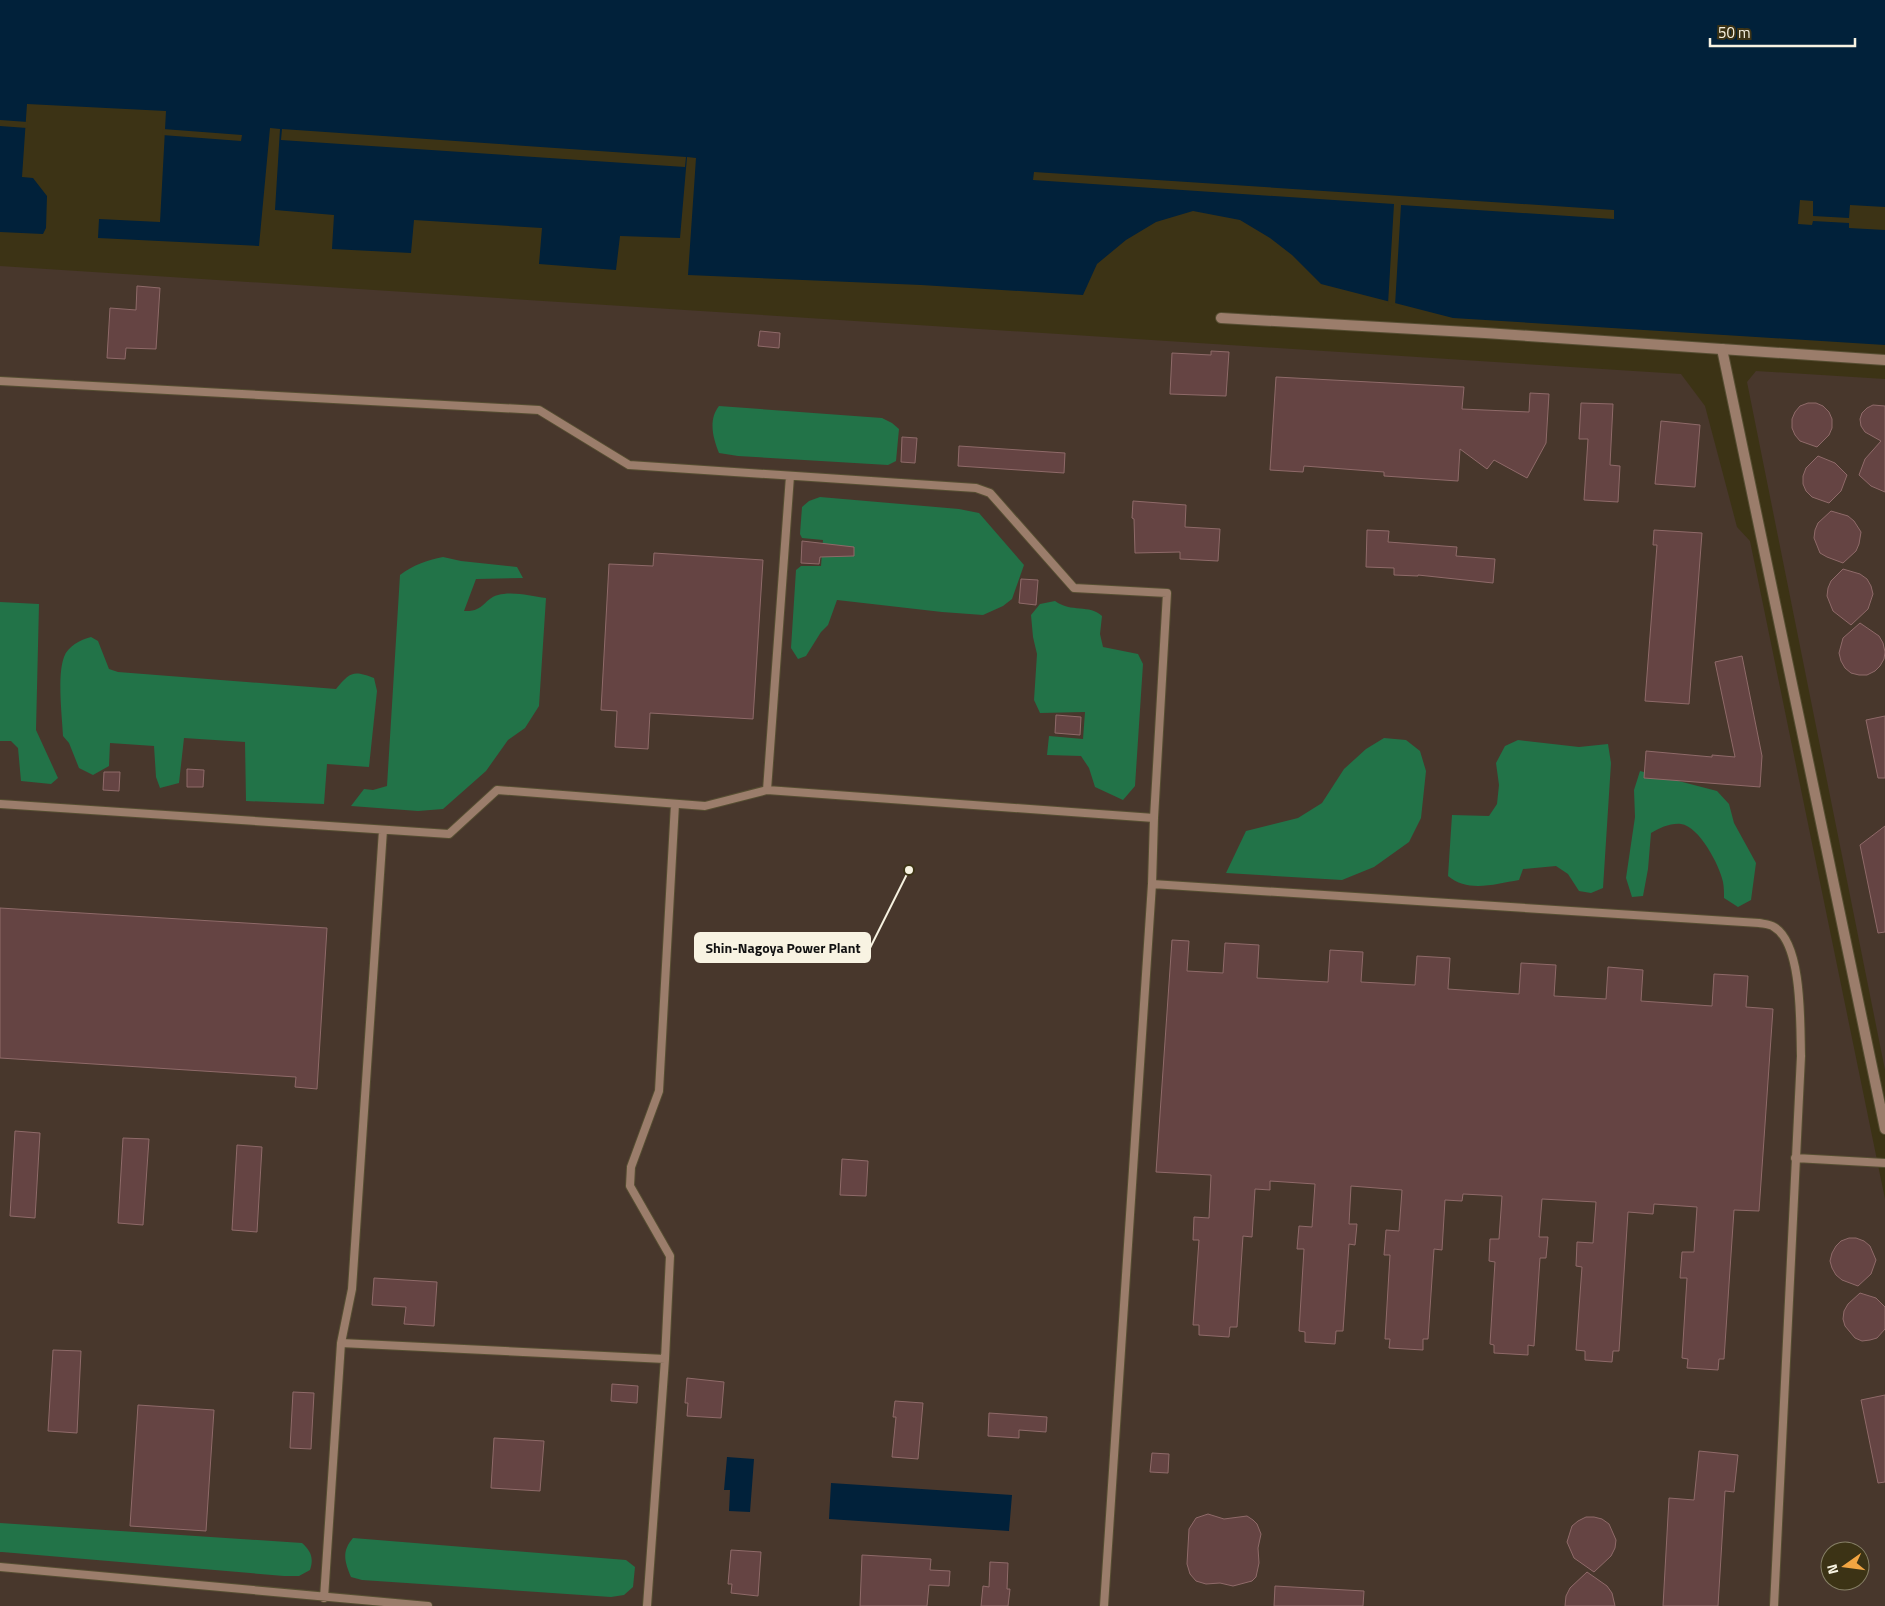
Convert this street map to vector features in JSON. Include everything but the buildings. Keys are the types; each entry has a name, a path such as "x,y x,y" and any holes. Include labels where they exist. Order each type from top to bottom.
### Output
{"street":[{"path":"1221,318 1485,333 1885,360"},
{"path":"1722,349 1885,1129"}],"lane":[{"path":"0,381 539,410 629,465 976,488 990,493 1074,588 1167,593 1152,884 1104,1606"},
{"path":"767,790 790,476"},
{"path":"0,804 448,834 497,790 705,806 767,790 1154,818"},
{"path":"647,1606 665,1359 670,1256 630,1186 631,1167 659,1091 675,804"},
{"path":"324,1598 341,1343 352,1289 383,830"},
{"path":"1152,884 1759,922 1774,927 1786,940 1799,986 1801,1056 1774,1606"},
{"path":"1795,1158 1885,1163"},
{"path":"341,1343 665,1359"},
{"path":"0,1568 428,1606"}],"shaded area":[{"path":"0,266 1681,374 1705,406 1737,527 1750,541 1885,1199 1885,1606 0,1606"},
{"path":"1756,371 1885,379 1885,1070 1747,382"}],"green space":[{"path":"719,406 882,418 899,429 896,461 888,465 738,456 719,453 713,435 713,423"},
{"path":"820,497 959,509 979,513 1024,565 1012,599 1003,606 983,615 837,600 828,625 821,632 806,656 798,659 791,648 796,570 801,566 821,566 823,540 802,538 800,534 802,507 809,501"},
{"path":"443,557 461,561 517,567 523,578 476,579 464,611 476,609 489,599 504,594 522,594 546,598 539,706 525,728 508,740 486,771 443,809 418,811 351,806 364,789 373,790 387,786 400,575 420,563"},
{"path":"1055,601 1067,607 1097,612 1102,616 1100,634 1103,647 1138,654 1143,664 1135,786 1123,800 1095,787 1089,768 1081,756 1047,755 1049,736 1083,739 1085,712 1040,713 1034,700 1037,654 1031,615 1040,604"},
{"path":"0,602 39,604 36,730 58,778 51,784 21,781 18,748 11,741 0,741"},
{"path":"91,637 98,641 109,669 118,672 336,689 352,674 356,673 374,678 377,691 369,767 327,764 324,804 246,801 245,742 184,738 179,783 160,788 156,777 154,746 110,743 109,766 93,775 79,768 69,743 63,736 60,696 62,665 66,653 75,644"},
{"path":"1384,738 1406,740 1420,751 1426,771 1421,818 1409,842 1374,867 1342,880 1226,873 1246,831 1298,818 1322,803 1344,769 1366,749"},
{"path":"1518,740 1579,747 1608,744 1611,763 1603,888 1591,893 1579,891 1568,874 1556,866 1523,869 1519,880 1482,886 1464,884 1448,876 1452,815 1489,816 1497,804 1499,785 1496,763 1505,746"},
{"path":"1640,771 1717,791 1729,804 1734,823 1756,863 1751,900 1738,907 1724,898 1721,875 1708,848 1695,832 1688,826 1681,824 1665,826 1651,833 1648,869 1643,896 1632,897 1626,878 1635,817 1634,790"},
{"path":"0,1523 302,1543 310,1552 312,1562 310,1570 299,1576 284,1576 0,1552"},
{"path":"353,1538 626,1560 635,1567 633,1587 624,1595 611,1597 362,1580 351,1577 346,1562 347,1548"}],"water":[{"path":"0,0 1885,0 1885,345 1453,318 1321,284 1292,255 1270,238 1240,220 1193,211 1156,222 1126,240 1097,264 1083,295 921,285 688,275 696,158 687,157 680,238 620,236 616,270 539,264 542,228 414,220 411,253 332,249 334,215 275,210 280,129 270,128 259,246 98,238 99,219 160,222 166,111 27,104 22,177 33,178 47,196 46,228 43,234 0,232"},
{"path":"727,1457 754,1459 750,1512 729,1511 730,1490 724,1490"},
{"path":"831,1483 1012,1495 1009,1531 829,1519"}],"pier":[{"path":"0,120 28,122 27,128 0,126"},
{"path":"163,129 242,135 241,141 162,135"},
{"path":"282,129 686,157 685,167 281,140"},
{"path":"1034,172 1614,210 1614,219 1401,205 1395,306 1388,304 1394,204 1033,180"},
{"path":"1800,200 1813,201 1813,216 1849,218 1850,205 1885,207 1885,230 1849,228 1849,223 1813,221 1812,225 1798,224"}],"place":[{"name":"Shin-Nagoya Power Plant","path":"909,870"}]}
